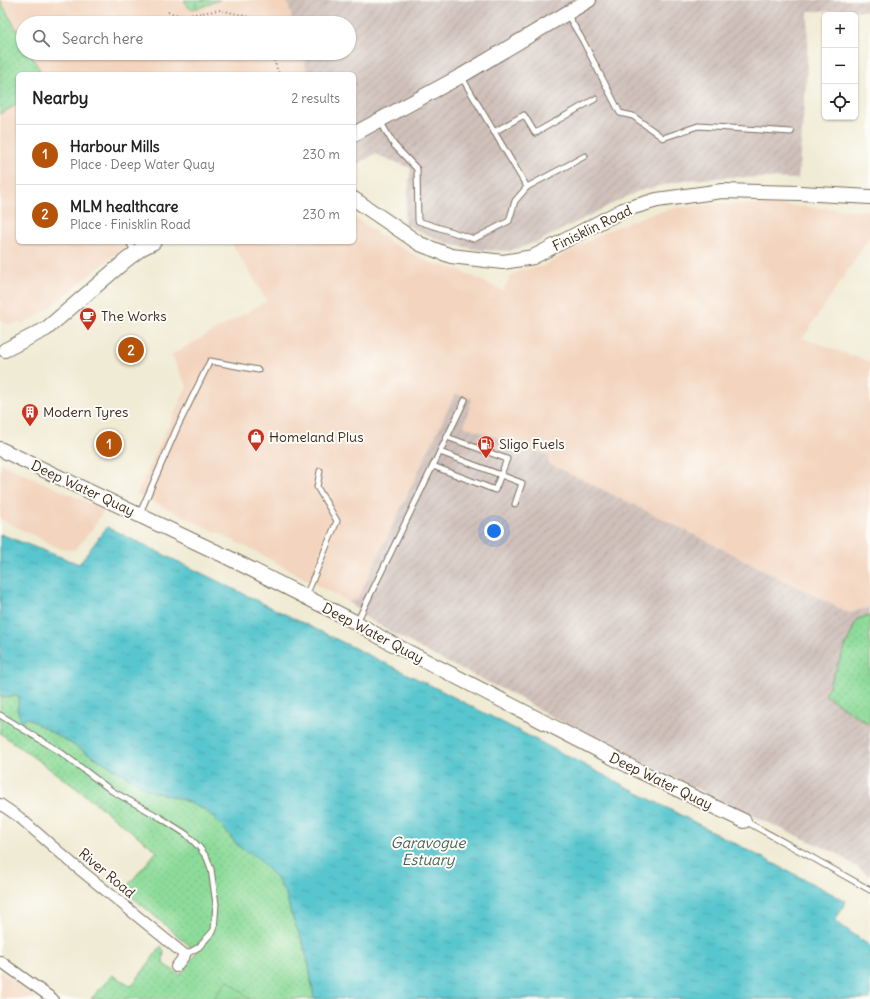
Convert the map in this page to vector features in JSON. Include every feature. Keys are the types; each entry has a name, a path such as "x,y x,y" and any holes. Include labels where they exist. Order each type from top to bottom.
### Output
{"street":[{"path":"356,133 461,76 589,0"},
{"name":"Finisklin Road","path":"356,200 420,244 451,256 503,262 533,257 623,210 657,200 722,191 870,197"},
{"path":"2,352 46,329 132,248 142,248 150,244"},
{"name":"Deep Water Quay","path":"0,449 225,556 305,596 357,623 385,640 628,765 744,821"},
{"name":"River Road","path":"0,804 19,817 73,864 185,955"},
{"path":"176,967 185,955"},
{"path":"0,961 53,999"}],"lane":[{"path":"567,13 620,113 633,116 663,138 698,126 791,132"},
{"path":"461,76 527,187"},
{"path":"494,132 524,115 535,133 595,99"},
{"path":"380,120 394,145 417,169 418,221 474,239 509,221 515,201 527,187 585,156"},
{"path":"139,515 177,428 210,361 258,370"},
{"path":"357,623 465,400"},
{"path":"433,466 495,490 507,459 447,437"},
{"path":"440,452 522,483 514,504"},
{"path":"305,596 337,521 317,487 320,471"},
{"path":"0,715 59,751 112,791 161,818 186,834 199,847 207,858 211,869 216,904 214,930 199,947 185,955"},
{"path":"744,821 870,890"}],"path":[{"path":"168,12 182,16 220,10 246,16"},
{"path":"274,60 278,72"}],"shaded area":[{"path":"0,0 287,0 291,16 16,16 16,60 304,60 307,72 16,72 16,244 129,244 47,310 24,323 8,324 0,320"},
{"path":"287,0 870,0 870,11 808,11 807,71 798,179 733,177 685,180 638,191 540,241 509,251 480,250 448,244 404,224 411,168 375,154 356,165 356,72 307,72 304,60 356,60 356,16 291,16"},
{"path":"717,204 774,205 870,211 870,237 803,338 870,362 870,607 849,613 675,525 547,463 549,456 464,426 455,394 361,592 357,599 348,602 247,547 137,494 187,386 171,355 267,301 232,244 356,244 356,218 393,244 429,262 457,269 503,291 509,279 517,272 541,267 605,232 647,215 677,208"},
{"path":"455,394 472,399 464,426 549,456 548,463 849,613 870,607 870,876 838,854 749,814 621,752 554,718 514,695 438,658 368,619 348,602 357,599 361,592"},
{"path":"0,463 104,510 95,525 75,550 61,549 0,519"},
{"path":"0,971 36,999 0,999"}],"green space":[{"path":"0,0 16,29 16,60 34,60 41,72 16,72 16,105 0,114"},
{"path":"184,0 220,0 192,9"},
{"path":"870,616 870,725 825,695 857,619"},
{"path":"20,696 21,721 27,718 148,790 183,800 205,810 218,821 239,847 257,856 286,893 291,914 303,943 309,966 314,999 91,999 112,975 132,986 161,946 164,951 163,963 180,975 197,952 124,890 157,851 76,788 0,733 0,697"},
{"path":"228,980 250,999 213,999"}],"water":[{"name":"Garavogue Estuary","path":"107,527 440,690 846,901 835,921 870,946 870,999 314,999 309,966 303,943 291,914 286,894 277,880 257,857 239,847 218,821 205,810 183,800 148,790 27,718 21,721 17,709 20,696 0,697 0,534 79,564"}],"place":[{"name":"The Works","path":"88,331"},
{"name":"MLM healthcare","path":"131,350"},
{"name":"Modern Tyres","path":"30,427"},
{"name":"Harbour Mills","path":"109,444"},
{"name":"Homeland Plus","path":"256,452"},
{"name":"Sligo Fuels","path":"486,459"}]}
